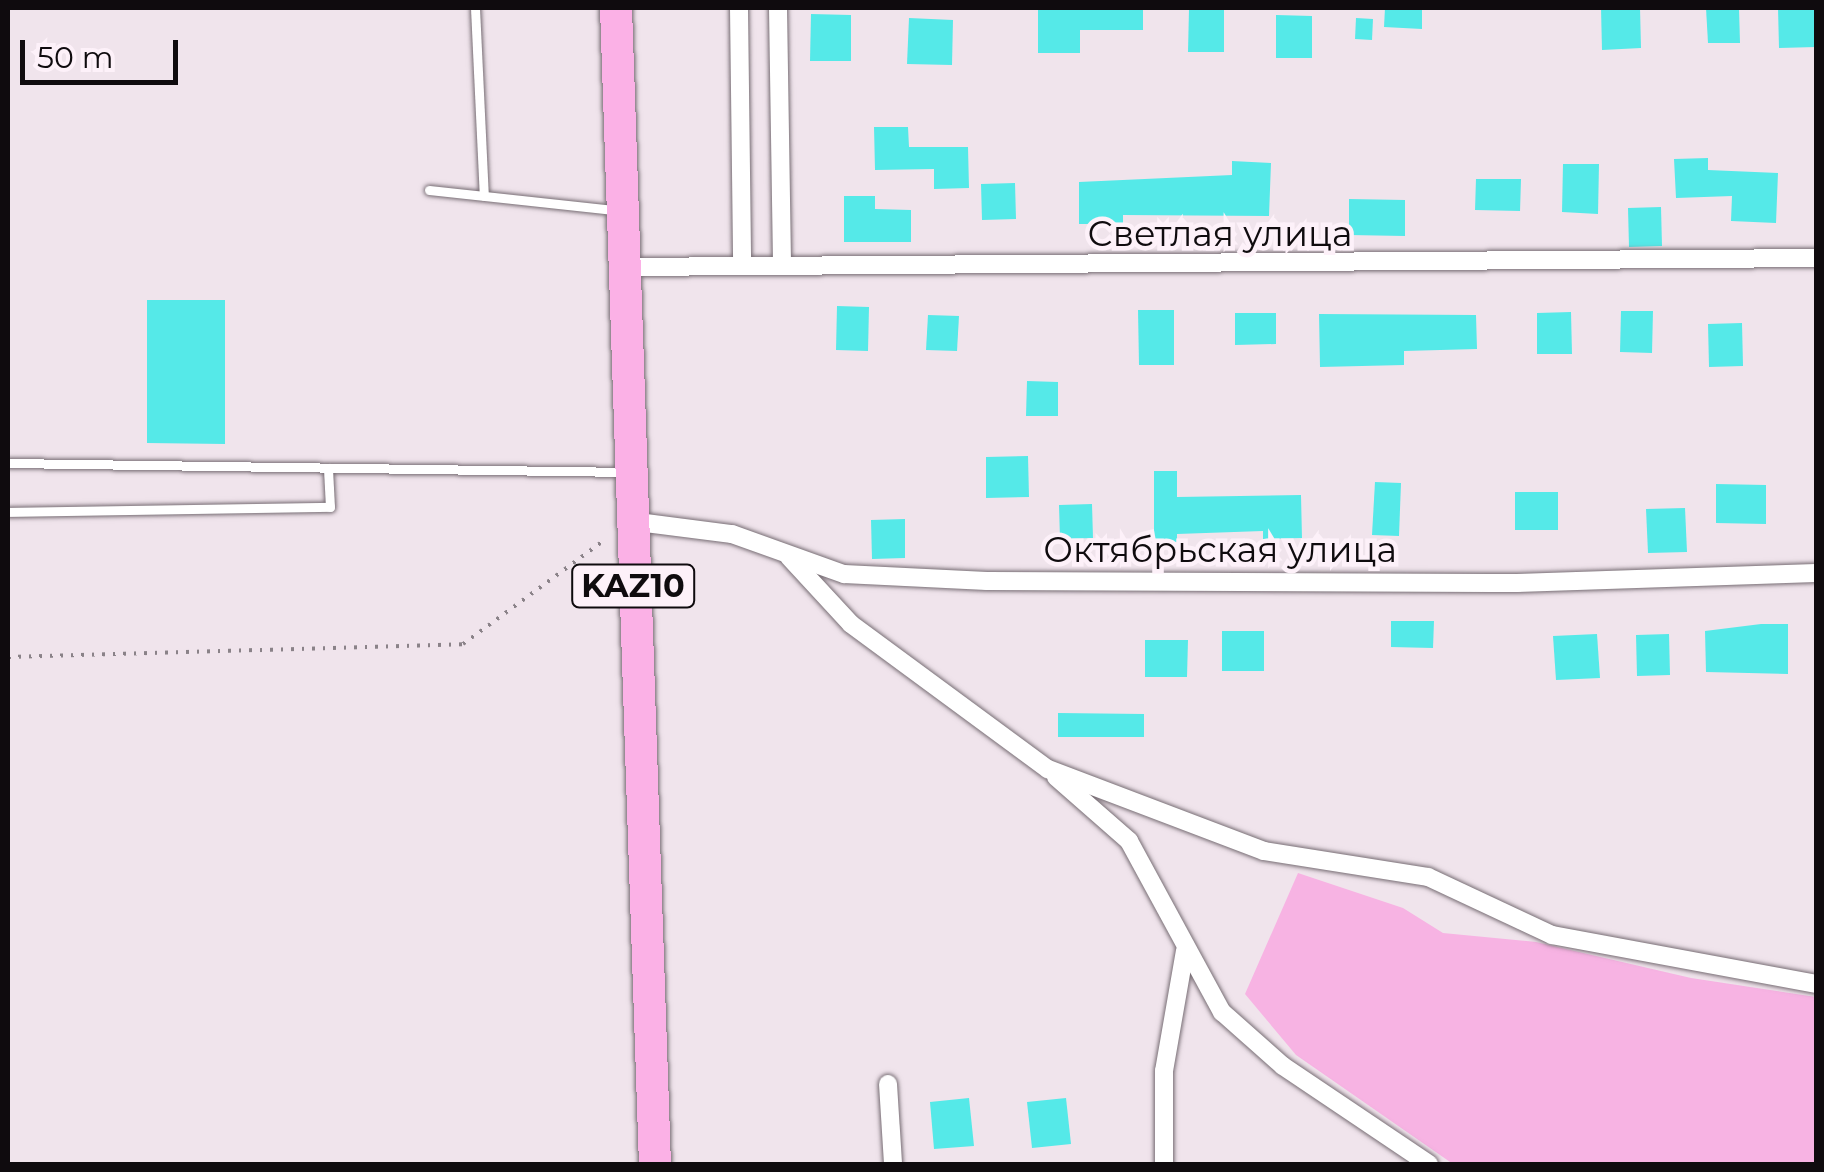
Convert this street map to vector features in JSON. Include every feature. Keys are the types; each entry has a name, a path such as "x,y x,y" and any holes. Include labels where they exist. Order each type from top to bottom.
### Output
{"highway":[{"name":"KAZ10","path":"616,8 630,521 656,1164"}],"street":[{"path":"739,8 742,264"},
{"path":"778,8 782,263"},
{"name":"Светлая улица","path":"623,267 782,263 953,269 1816,258"},
{"name":"Октябрьская улица","path":"630,521 732,534 844,574 987,582 1516,583 1816,573"},
{"path":"786,553 851,624 1048,769 1130,841 1185,951 1222,1012 1283,1066 1429,1164"},
{"path":"1048,769 1264,852 1428,877 1552,935 1816,984"},
{"path":"1164,1164 1164,1071 1185,951"},
{"path":"888,1084 894,1164"}],"lane":[{"path":"475,8 484,196"},
{"path":"428,190 622,210"},
{"path":"8,464 629,472"},
{"path":"8,512 330,507 328,468"}],"path":[{"path":"8,656 463,644 630,521"}],"shaded area":[{"path":"1298,873 1403,908 1443,933 1536,942 1691,978 1816,997 1816,1164 1453,1164 1296,1055 1245,994"}],"building":[{"path":"1038,8 1143,8 1143,30 1080,30 1080,53 1038,53"},
{"path":"1385,8 1422,8 1422,29 1384,27"},
{"path":"1601,8 1640,8 1641,48 1602,50"},
{"path":"1706,8 1739,8 1740,43 1708,43"},
{"path":"1778,8 1816,8 1816,47 1779,48"},
{"path":"1189,9 1224,9 1224,52 1188,52"},
{"path":"811,14 851,15 851,61 810,61"},
{"path":"1276,15 1312,16 1312,58 1276,58"},
{"path":"909,18 953,20 952,65 907,64"},
{"path":"1356,18 1373,19 1372,40 1355,39"},
{"path":"874,127 908,127 909,147 968,147 969,188 934,189 934,169 875,170"},
{"path":"1708,158 1708,170 1778,173 1776,223 1731,221 1732,196 1676,198 1674,159"},
{"path":"1232,161 1271,163 1269,216 1123,215 1123,224 1079,224 1079,182 1232,175"},
{"path":"1563,164 1599,164 1598,214 1562,212"},
{"path":"1476,179 1521,179 1520,211 1475,210"},
{"path":"1015,183 1016,219 982,220 981,184"},
{"path":"844,196 875,196 875,209 911,210 911,242 844,242"},
{"path":"1349,199 1405,200 1405,236 1349,235"},
{"path":"1661,207 1662,246 1629,247 1628,208"},
{"path":"147,300 225,300 225,444 147,443"},
{"path":"837,306 869,307 868,351 836,350"},
{"path":"1138,310 1174,310 1174,365 1139,365"},
{"path":"1621,311 1653,311 1652,353 1620,352"},
{"path":"1571,312 1572,354 1537,354 1537,313"},
{"path":"1235,313 1276,313 1276,344 1235,345"},
{"path":"1319,314 1476,315 1477,349 1404,351 1404,365 1320,367"},
{"path":"928,315 959,316 957,351 926,350"},
{"path":"1742,323 1743,366 1709,367 1708,324"},
{"path":"1027,381 1058,382 1058,416 1026,416"},
{"path":"1028,456 1029,497 986,498 986,457"},
{"path":"1154,471 1177,471 1177,497 1301,495 1302,538 1263,539 1263,531 1177,534 1177,542 1154,541"},
{"path":"1375,482 1401,483 1399,536 1372,535"},
{"path":"1716,484 1766,485 1766,524 1716,523"},
{"path":"1515,492 1558,492 1558,530 1515,530"},
{"path":"1092,504 1093,538 1060,539 1059,505"},
{"path":"1685,508 1687,552 1648,553 1646,509"},
{"path":"905,519 905,558 872,559 871,520"},
{"path":"1391,621 1434,621 1433,648 1391,647"},
{"path":"1788,624 1788,674 1706,672 1705,631"},
{"path":"1222,631 1264,631 1264,671 1222,671"},
{"path":"1597,634 1600,678 1556,680 1553,636"},
{"path":"1669,634 1670,675 1637,676 1636,635"},
{"path":"1145,640 1188,640 1187,677 1145,677"},
{"path":"1058,713 1144,714 1144,737 1058,737"},
{"path":"969,1098 974,1146 934,1149 930,1102"},
{"path":"1066,1098 1071,1144 1032,1148 1027,1102"}]}
